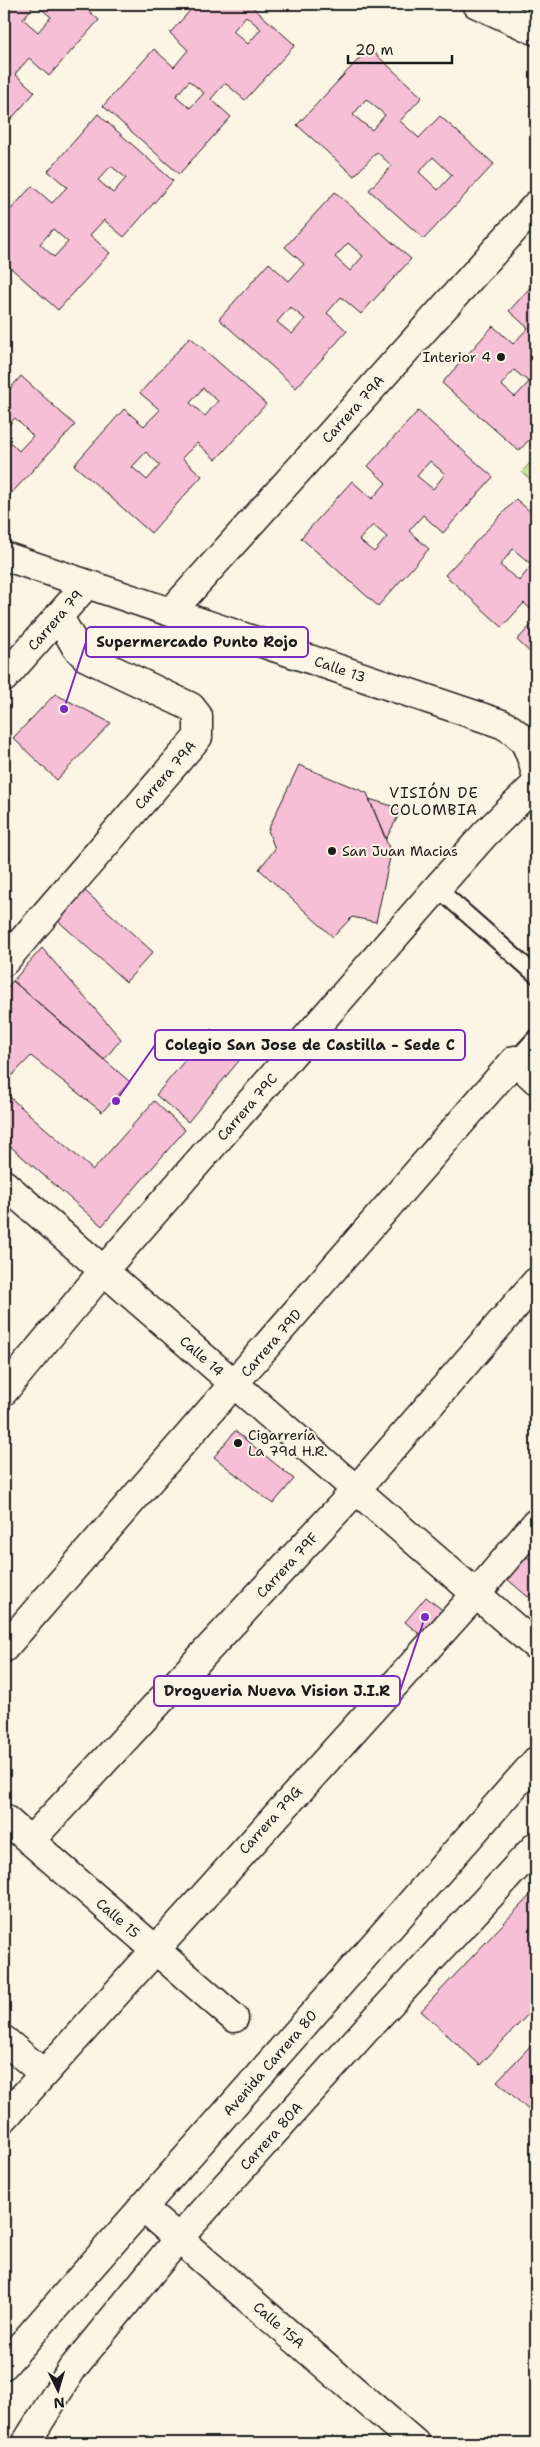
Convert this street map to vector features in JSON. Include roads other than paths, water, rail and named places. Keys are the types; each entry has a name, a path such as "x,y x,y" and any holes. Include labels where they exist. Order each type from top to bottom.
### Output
{"street":[{"path":"477,4 536,31"},
{"name":"Carrera 79A","path":"170,612 536,205"},
{"name":"Calle 13","path":"4,556 502,724 515,731 525,741 536,774"},
{"name":"Carrera 79","path":"4,678 87,584"},
{"name":"Carrera 79A","path":"4,962 198,737 199,732 198,716 191,707 86,657 76,647 59,617"},
{"name":"Carrera 79C","path":"4,1391 104,1270 485,834 536,784"},
{"path":"515,1060 536,1080"},
{"name":"Carrera 79D","path":"4,1648 235,1385 515,1060"},
{"name":"Calle 14","path":"4,1184 536,1646"},
{"name":"Carrera 79F","path":"30,1841 356,1490 536,1282"},
{"name":"Carrera 79G","path":"4,2118 154,1949 476,1594 536,1522"},
{"name":"Avenida Carrera 80","path":"4,2365 536,1761"},
{"name":"Calle 15","path":"4,1818 234,2018"},
{"name":"Carrera 80A","path":"26,2443 72,2369 178,2239 536,1846"},
{"path":"4,2040 43,2073"},
{"name":"Calle 15A","path":"142,2207 415,2443"}],"lane":[{"path":"438,888 536,975"},
{"name":"Carrera 79D","path":"515,1060 536,1037"}],"place":[{"name":"Interior 4","path":"501,357"},
{"name":"Supermercado Punto Rojo","path":"64,709"},
{"name":"San Juan Macias","path":"332,851"},
{"name":"Colegio San Jose de Castilla - Sede C","path":"116,1101"},
{"name":"Cigarrería La 79d H.R.","path":"238,1443"},
{"name":"Drogueria Nueva Vision J.I.R","path":"425,1617"}],"district":[{"name":"VISIÓN DE COLOMBIA","path":"434,802"}]}
